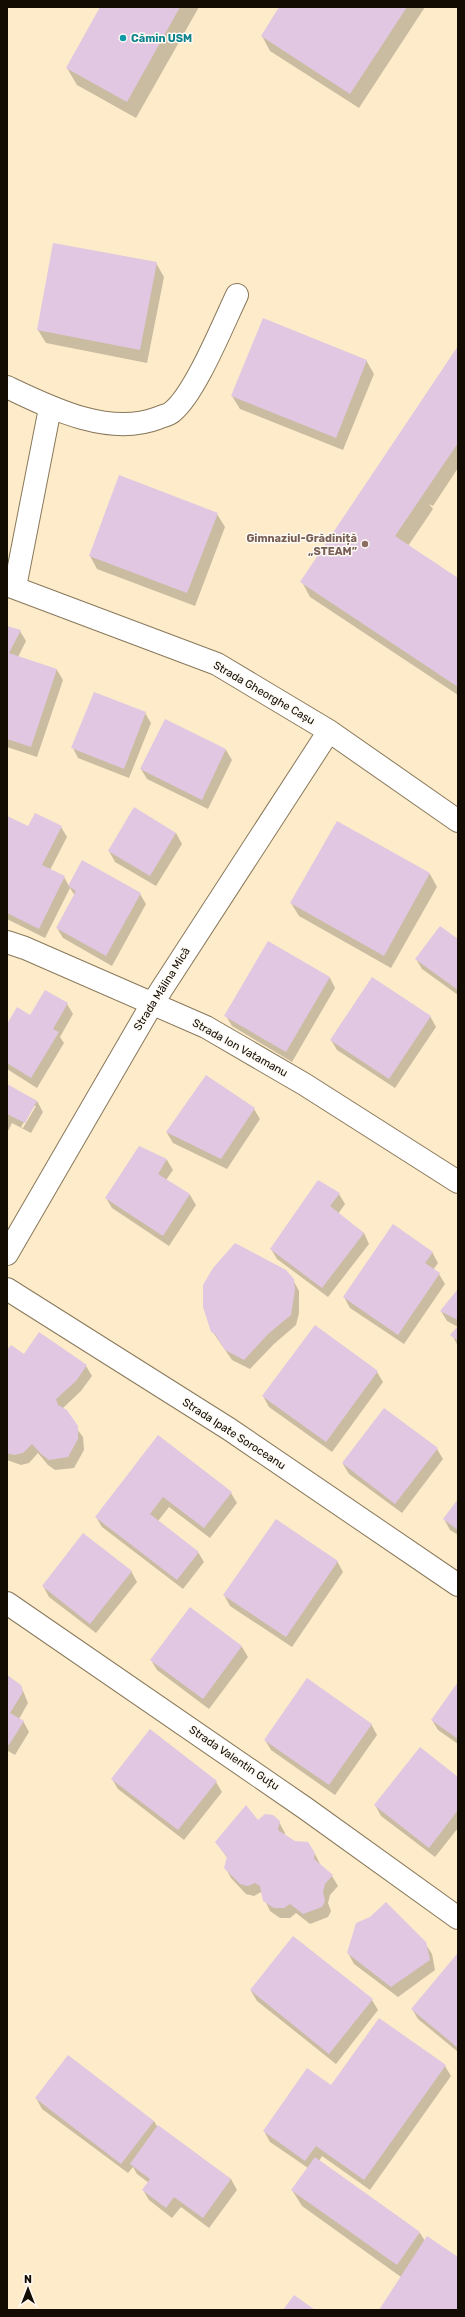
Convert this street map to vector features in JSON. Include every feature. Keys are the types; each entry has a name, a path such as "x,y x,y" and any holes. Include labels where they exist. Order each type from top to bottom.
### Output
{"street":[{"path":"7,387 50,408 104,423 143,424 172,413 188,395 237,296"},
{"path":"11,586 50,408"},
{"name":"Strada Gheorghe Cașu","path":"11,586 217,664 329,731 458,822"},
{"name":"Strada Mălina Mică","path":"7,1254 152,1004 329,731"},
{"name":"Strada Ion Vatamanu","path":"7,942 26,948 206,1027 297,1080 458,1182"},
{"name":"Strada Ipate Soroceanu","path":"7,1290 229,1429 458,1585"},
{"name":"Strada Valentin Guțu","path":"7,1603 299,1803 458,1918"}],"building":[{"name":"Cămin USM","path":"100,7 180,7 127,102 66,68"},
{"path":"279,7 407,7 350,94 261,36"},
{"path":"53,243 157,262 140,350 37,330"},
{"path":"263,318 367,360 336,438 231,396"},
{"path":"458,346 458,443 395,536 458,578 458,687 300,582"},
{"path":"119,475 218,513 187,593 89,556"},
{"path":"7,626 21,630 9,653 57,669 31,747 7,739"},
{"path":"94,692 146,712 124,769 71,748"},
{"path":"165,719 226,749 202,800 140,769"},
{"path":"134,807 176,833 150,876 108,851"},
{"path":"35,813 62,826 42,865 65,876 39,929 7,913 7,816 28,826"},
{"path":"337,821 430,873 384,956 290,903"},
{"path":"82,860 141,893 106,956 56,928 76,891 68,886"},
{"path":"440,926 458,939 458,990 415,959"},
{"path":"268,941 330,977 286,1052 224,1016"},
{"path":"372,977 431,1016 389,1079 330,1040"},
{"path":"45,990 68,1003 53,1029 59,1032 31,1078 7,1063 7,1024 17,1007 30,1015"},
{"path":"206,1075 255,1108 221,1159 166,1132"},
{"path":"7,1084 37,1101 25,1123 7,1114"},
{"path":"139,1146 167,1159 158,1174 190,1194 163,1236 105,1198"},
{"path":"318,1180 340,1193 330,1206 364,1233 322,1288 270,1249"},
{"path":"393,1224 433,1252 425,1263 440,1273 398,1335 343,1297"},
{"path":"235,1243 286,1270 294,1279 295,1290 291,1315 268,1334 244,1360 225,1350 215,1334 211,1332 203,1307 203,1285 213,1268"},
{"path":"458,1289 458,1320 440,1311"},
{"path":"315,1325 378,1371 326,1442 262,1396"},
{"path":"458,1326 458,1341 450,1335"},
{"path":"39,1332 87,1365 76,1381 56,1399 58,1405 67,1410 78,1426 78,1439 68,1457 49,1460 32,1444 23,1453 14,1455 7,1453 7,1350 11,1345 24,1354"},
{"path":"384,1408 438,1448 395,1504 342,1463"},
{"path":"158,1435 232,1492 204,1528 163,1497 150,1514 199,1552 177,1580 95,1517"},
{"path":"458,1499 458,1530 443,1519"},
{"path":"276,1519 338,1561 286,1637 223,1595"},
{"path":"83,1533 132,1571 90,1624 42,1586"},
{"path":"190,1607 242,1646 203,1699 150,1660"},
{"path":"7,1675 21,1685 23,1692 10,1713 24,1721 9,1745 7,1744"},
{"path":"307,1678 372,1724 329,1785 264,1740"},
{"path":"458,1682 458,1739 431,1720"},
{"path":"150,1729 217,1781 178,1830 111,1779"},
{"path":"420,1747 458,1777 458,1810 429,1848 374,1805"},
{"path":"246,1805 258,1820 265,1814 273,1815 280,1821 278,1830 295,1841 308,1842 315,1853 314,1859 333,1875 325,1884 323,1892 325,1901 322,1907 303,1914 290,1904 284,1908 274,1908 263,1901 260,1886 255,1883 248,1886 240,1884 224,1868 227,1857 215,1842"},
{"path":"386,1902 426,1942 430,1960 391,1987 347,1953 356,1923 370,1917"},
{"path":"293,1936 373,1999 329,2054 250,1990"},
{"path":"457,1954 458,1956 458,2048 411,2009"},
{"path":"379,2018 446,2065 364,2180 316,2146 305,2161 263,2131 307,2068 331,2085"},
{"path":"68,2055 154,2121 121,2164 35,2098"},
{"path":"158,2125 231,2179 203,2218 174,2197 166,2208 142,2190 150,2179 130,2164"},
{"path":"315,2157 420,2232 397,2265 291,2190"},
{"path":"427,2236 458,2257 458,2310 379,2310"},
{"path":"294,2295 315,2310 283,2310"}],"place":[{"name":"Cămin USM","path":"123,38"},
{"name":"Gimnaziul-Grădiniță „STEAM”","path":"365,544"}]}
